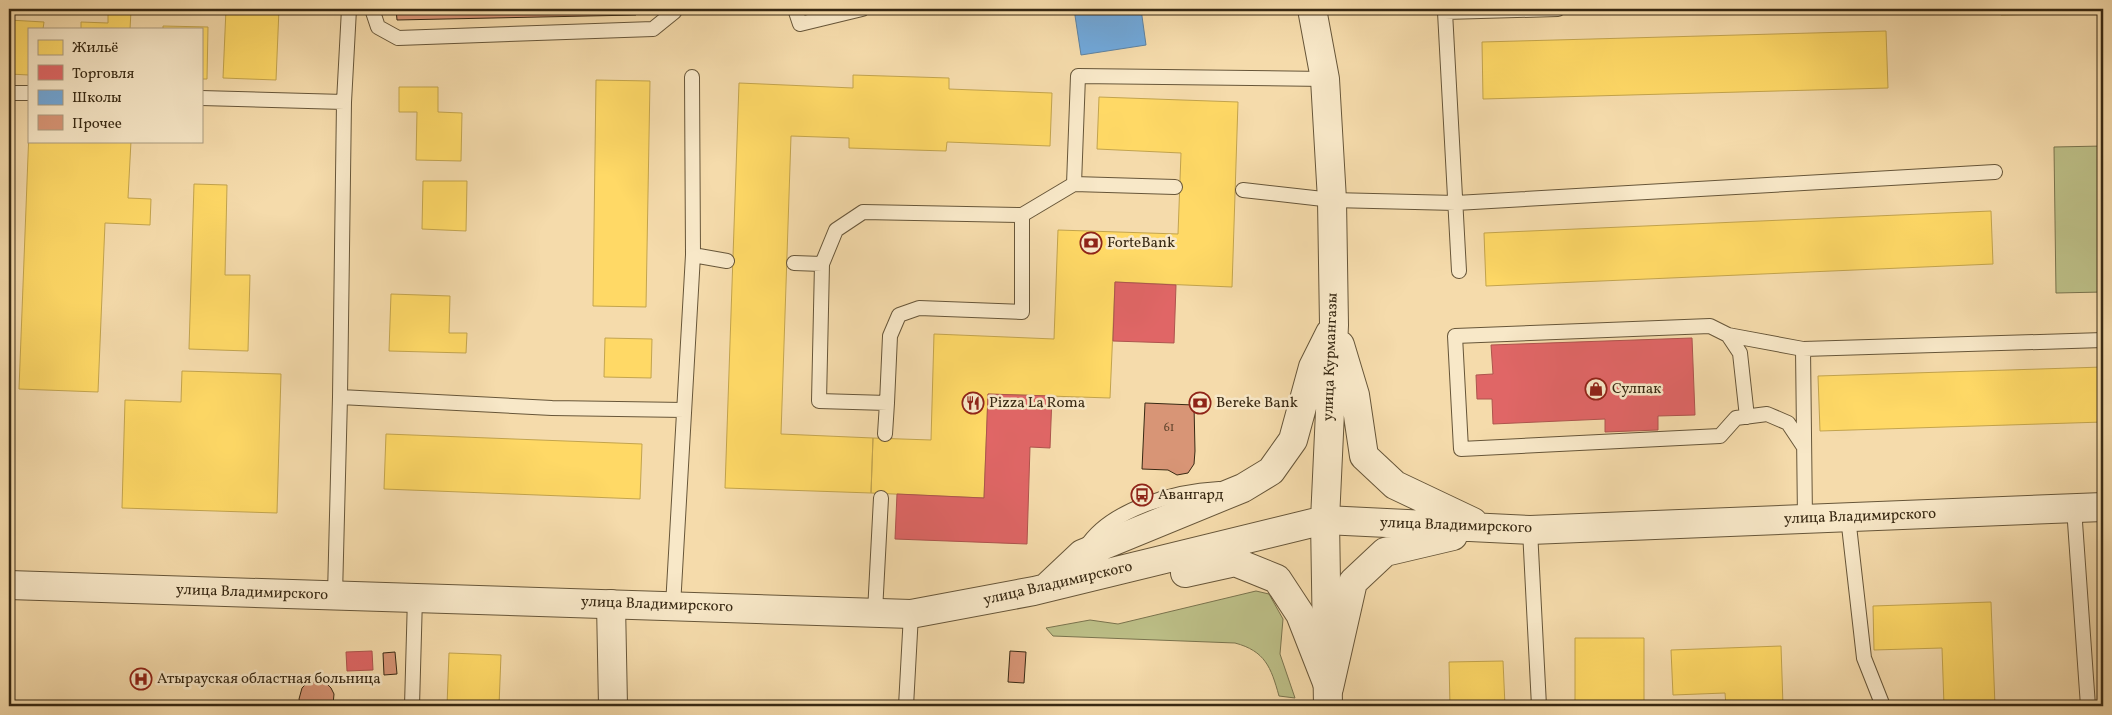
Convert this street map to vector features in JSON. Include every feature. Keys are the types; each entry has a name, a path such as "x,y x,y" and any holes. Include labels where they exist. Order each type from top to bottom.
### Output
{"street":[{"name":"улица Курмангазы","path":"1312,9 1325,79 1332,200 1334,325 1325,520 1328,697"},
{"path":"1046,588 1082,554 1243,488 1271,470 1293,440 1313,367 1334,325"},
{"path":"1334,325 1355,395 1364,456 1395,485 1485,528"},
{"name":"улица Владимирского","path":"9,585 911,614 1046,588 1325,520 1530,530 2103,507"},
{"path":"1328,697 1353,582 1385,552 1485,528"},
{"path":"1046,588 1092,593 1235,562 1277,579 1300,614 1328,697"},
{"path":"611,604 613,706"}],"lane":[{"path":"335,595 344,102 348,9"},
{"path":"372,9 378,27 398,38 652,29 676,9"},
{"path":"795,9 800,24 862,9"},
{"path":"1459,271 1445,10 1558,9"},
{"path":"1074,184 1078,76 1325,79"},
{"path":"673,606 693,256 692,77"},
{"path":"9,92 28,93"},
{"path":"202,98 344,102"},
{"path":"1243,190 1332,200 1456,202 1995,172"},
{"path":"887,403 819,401 822,264 836,230 863,212 1022,215 1074,184 1174,187"},
{"path":"886,434 890,336 899,315 919,308 1022,312 1022,215"},
{"path":"693,256 727,262"},
{"path":"794,263 822,264"},
{"path":"1804,447 1788,423 1767,414 1736,418 1720,436 1461,449 1455,336 1710,326 1728,335 1803,349 2103,340"},
{"path":"1728,335 1740,353 1748,417"},
{"path":"1803,349 1805,518"},
{"path":"340,396 552,408 684,410"},
{"path":"875,612 881,498"},
{"path":"2074,508 2088,706"},
{"path":"1848,517 1864,658 1883,706"},
{"path":"1530,530 1539,706"},
{"path":"412,706 415,597"},
{"path":"906,706 911,614"}],"green space":[{"path":"2103,146 2103,292 2056,293 2054,147"},
{"path":"1256,591 1269,594 1283,619 1280,654 1295,698 1279,696 1273,677 1265,662 1253,651 1235,643 1053,636 1046,628 1090,620 1118,624"}],"building: Жильё":[{"path":"226,9 279,9 276,80 223,78"},
{"path":"2001,9 2049,9 2049,14 2001,15"},
{"path":"108,10 131,11 130,28 81,28 81,22 108,23"},
{"path":"9,20 44,22 43,28 28,28 28,75 9,74"},
{"path":"163,26 208,27 207,79 202,79 202,28 163,28"},
{"path":"1886,31 1888,88 1483,99 1482,42"},
{"path":"853,75 949,78 949,89 1052,93 1050,146 947,142 946,151 849,148 849,138 791,136 781,434 873,438 871,493 725,488 739,83 853,88"},
{"path":"596,80 650,81 646,307 593,306"},
{"path":"399,87 438,87 438,112 462,113 461,161 416,160 417,112 399,112"},
{"path":"1099,97 1238,102 1232,287 1115,282 1110,398 988,394 984,498 871,493 873,438 931,440 934,334 1054,339 1058,230 1178,234 1181,153 1097,149"},
{"path":"29,142 131,142 128,198 151,199 150,225 105,223 98,392 19,389"},
{"path":"423,181 467,181 466,231 422,229"},
{"path":"194,184 227,185 225,275 250,275 248,351 189,349"},
{"path":"1991,211 1993,264 1486,286 1484,233"},
{"path":"391,294 450,296 449,333 467,333 466,353 389,351"},
{"path":"605,338 652,339 651,378 604,377"},
{"path":"2103,367 2103,422 1820,431 1818,376"},
{"path":"182,371 281,374 277,513 122,508 125,400 181,402"},
{"path":"386,434 642,444 640,499 384,489"},
{"path":"1991,602 1995,706 1944,706 1942,648 1874,650 1873,606"},
{"path":"1575,638 1644,638 1644,706 1575,706"},
{"path":"1781,646 1783,706 1726,706 1725,693 1673,695 1671,650"},
{"path":"449,653 501,655 499,706 447,706"},
{"path":"1503,661 1505,706 1450,706 1449,662"}],"building: Торговля":[{"path":"1115,282 1176,285 1174,343 1113,341"},
{"path":"1692,338 1695,415 1658,416 1658,430 1605,432 1605,419 1493,424 1492,399 1477,399 1476,375 1493,374 1491,345"},
{"path":"988,394 1052,396 1050,448 1030,447 1027,544 895,539 897,494 984,498"},
{"path":"372,651 373,670 347,671 346,652"}],"building: Школы":[{"path":"1074,9 1141,9 1146,45 1081,55"}],"building: Прочее":[{"path":"396,9 635,9 636,15 397,20"},
{"path":"1145,403 1194,405 1194,464 1188,473 1177,475 1168,470 1142,469"},
{"path":"1010,651 1026,652 1024,683 1008,682"},
{"path":"395,652 397,674 384,675 383,653"},
{"path":"317,681 327,684 331,688 334,694 333,705 301,706 299,699 302,688 306,684"}],"place":[{"name":"ForteBank","path":"1091,243"},
{"name":"Сулпак","path":"1596,389"},
{"name":"Pizza La Roma","path":"973,403"},
{"name":"Bereke Bank","path":"1200,403"},
{"name":"Авангард","path":"1142,495"},
{"name":"Атырауская областная больница","path":"141,679"}]}
